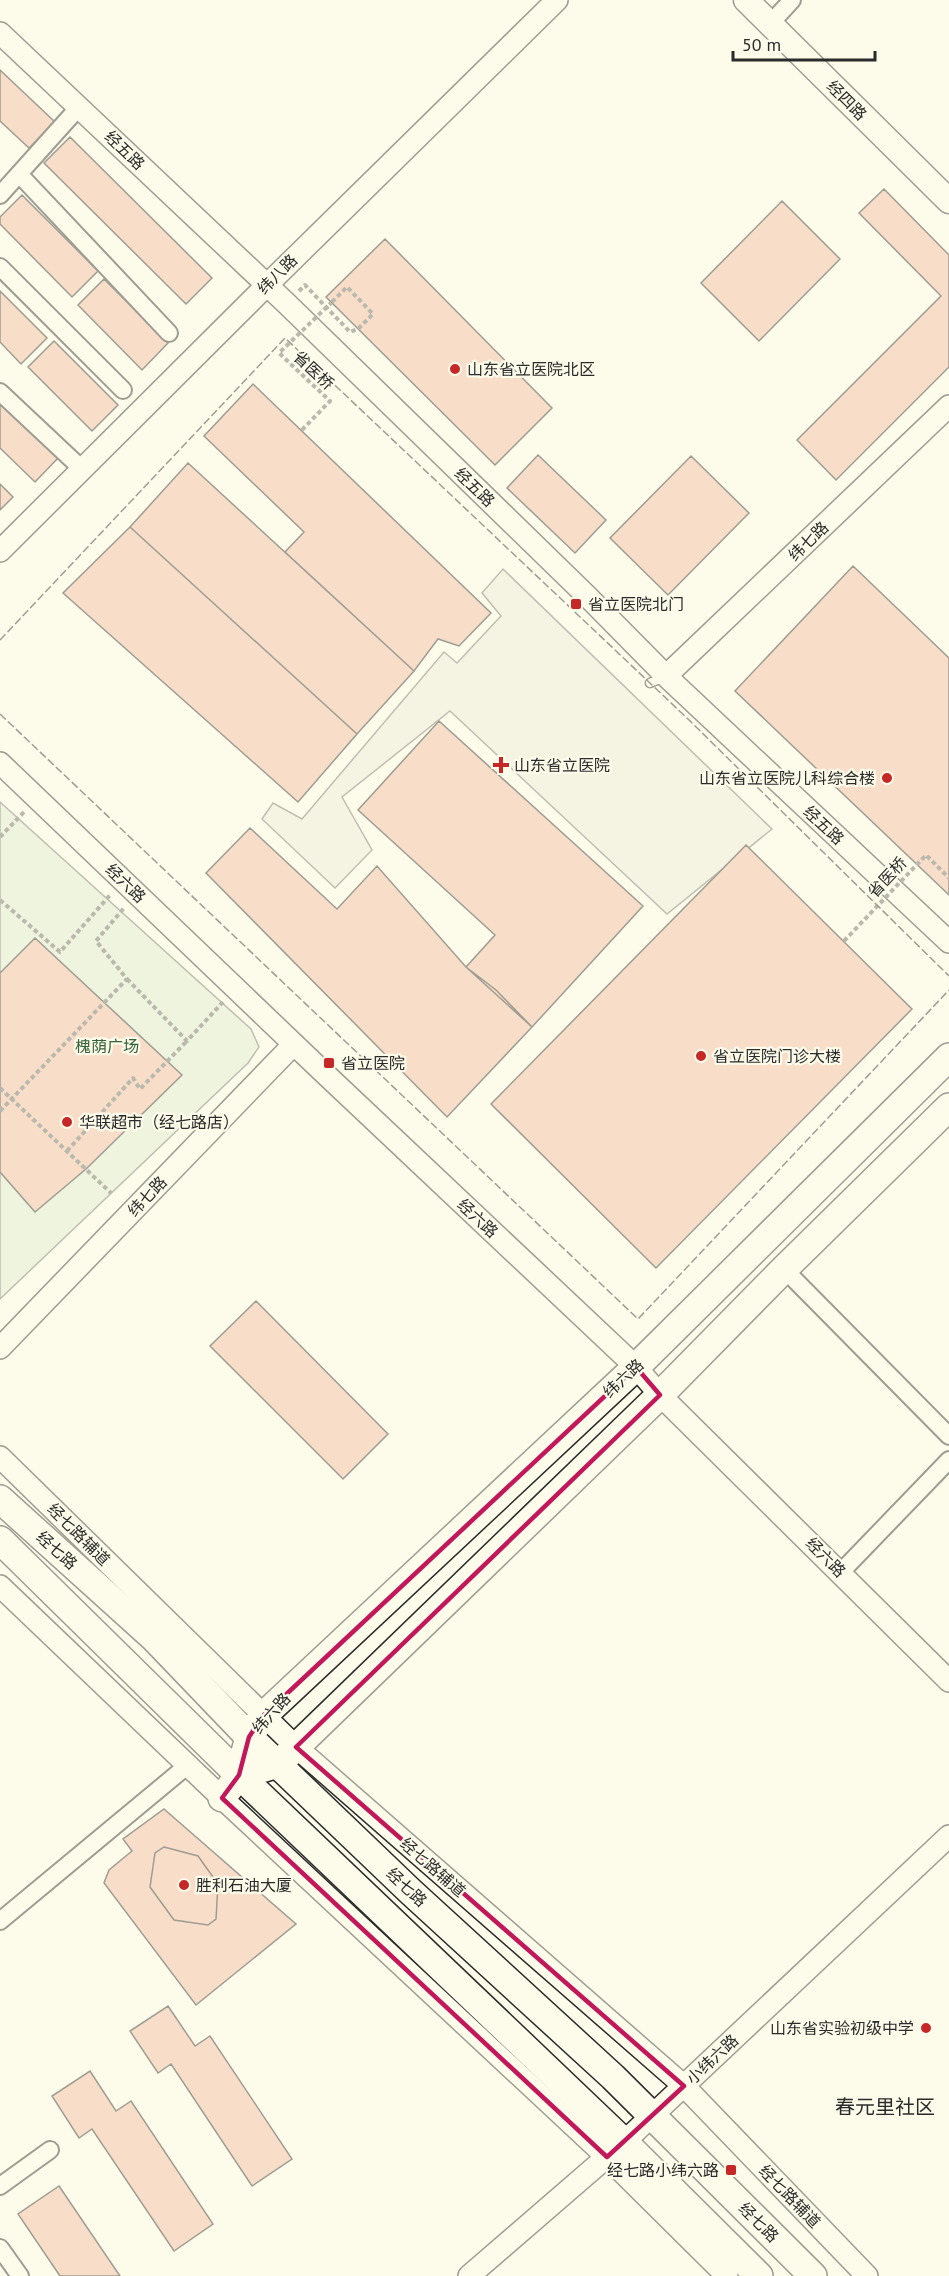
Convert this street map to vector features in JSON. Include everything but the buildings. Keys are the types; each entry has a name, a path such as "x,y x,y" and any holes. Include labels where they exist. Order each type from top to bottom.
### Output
{"main road":[{"name":"经四路","path":"746,0 949,201"},
{"name":"纬六路","path":"239,1775 256,1727 636,1366 949,1057"},
{"path":"222,1798 239,1775 287,1756 660,1395 949,1107"},
{"name":"经七路","path":"0,1499 287,1756 411,1892 652,2115 813,2276"},
{"name":"经七路","path":"0,1540 615,2149 759,2276"}],"street":[{"name":"纬八路","path":"0,551 557,0"},
{"path":"770,24 792,0"},
{"name":"经五路","path":"0,33 267,285 579,587 658,680 949,942"},
{"path":"0,195 80,107"},
{"path":"19,174 169,333"},
{"path":"0,267 123,390"},
{"path":"0,392 82,469"},
{"name":"纬七路","path":"658,680 949,406"},
{"name":"经六路","path":"0,763 636,1366 660,1395 949,1681"},
{"name":"纬七路","path":"0,1348 294,1044"},
{"path":"784,1269 949,1437"},
{"name":"经七路辅道","path":"0,1457 256,1727"},
{"path":"841,1572 949,1460"},
{"path":"0,1586 222,1798 615,2149 727,2276"},
{"name":"经七路辅道","path":"287,1756 684,2086 867,2276"},
{"path":"0,1921 188,1765"},
{"name":"小纬六路","path":"469,2276 684,2086 949,1836"},
{"path":"0,2186 50,2150"},
{"path":"0,2248 20,2276"}],"path":[{"name":"省医桥","path":"302,430 330,401 279,353 347,287 373,314 358,329"},
{"path":"0,837 37,799"},
{"name":"省医桥","path":"844,941 926,855 949,878"},
{"path":"0,900 60,952 130,887"},
{"path":"130,887 96,941 127,979 187,1041"},
{"path":"0,1111 127,979"},
{"path":"67,1151 133,1078 140,1089 236,988"},
{"path":"0,1088 111,1193"}],"highlighted area":[{"path":"636,1367 660,1395 296,1747 684,2086 607,2157 222,1798 239,1775 249,1737 263,1716"}],"green space":[{"name":"槐荫广场","path":"0,802 251,1029 259,1047 248,1063 0,1299"}],"shaded area":[{"path":"503,569 772,829 667,914 450,711 342,797 372,850 335,888 262,819 273,803 302,819 444,652 457,663 501,616 482,593"}],"fence":[{"path":"0,640 285,338 688,719 949,976"},
{"path":"0,714 638,1319 949,990"}],"place":[{"name":"山东省立医院北区","path":"455,369"},
{"name":"省立医院北门","path":"576,604"},
{"name":"山东省立医院","path":"501,765"},
{"name":"山东省立医院儿科综合楼","path":"887,778"},
{"name":"省立医院门诊大楼","path":"701,1056"},
{"name":"省立医院","path":"329,1063"},
{"name":"华联超市（经七路店）","path":"67,1122"},
{"name":"胜利石油大厦","path":"184,1885"},
{"name":"山东省实验初级中学","path":"926,2028"},
{"name":"经七路小纬六路","path":"731,2170"}],"district":[{"name":"春元里社区","path":"885,2107"}]}
